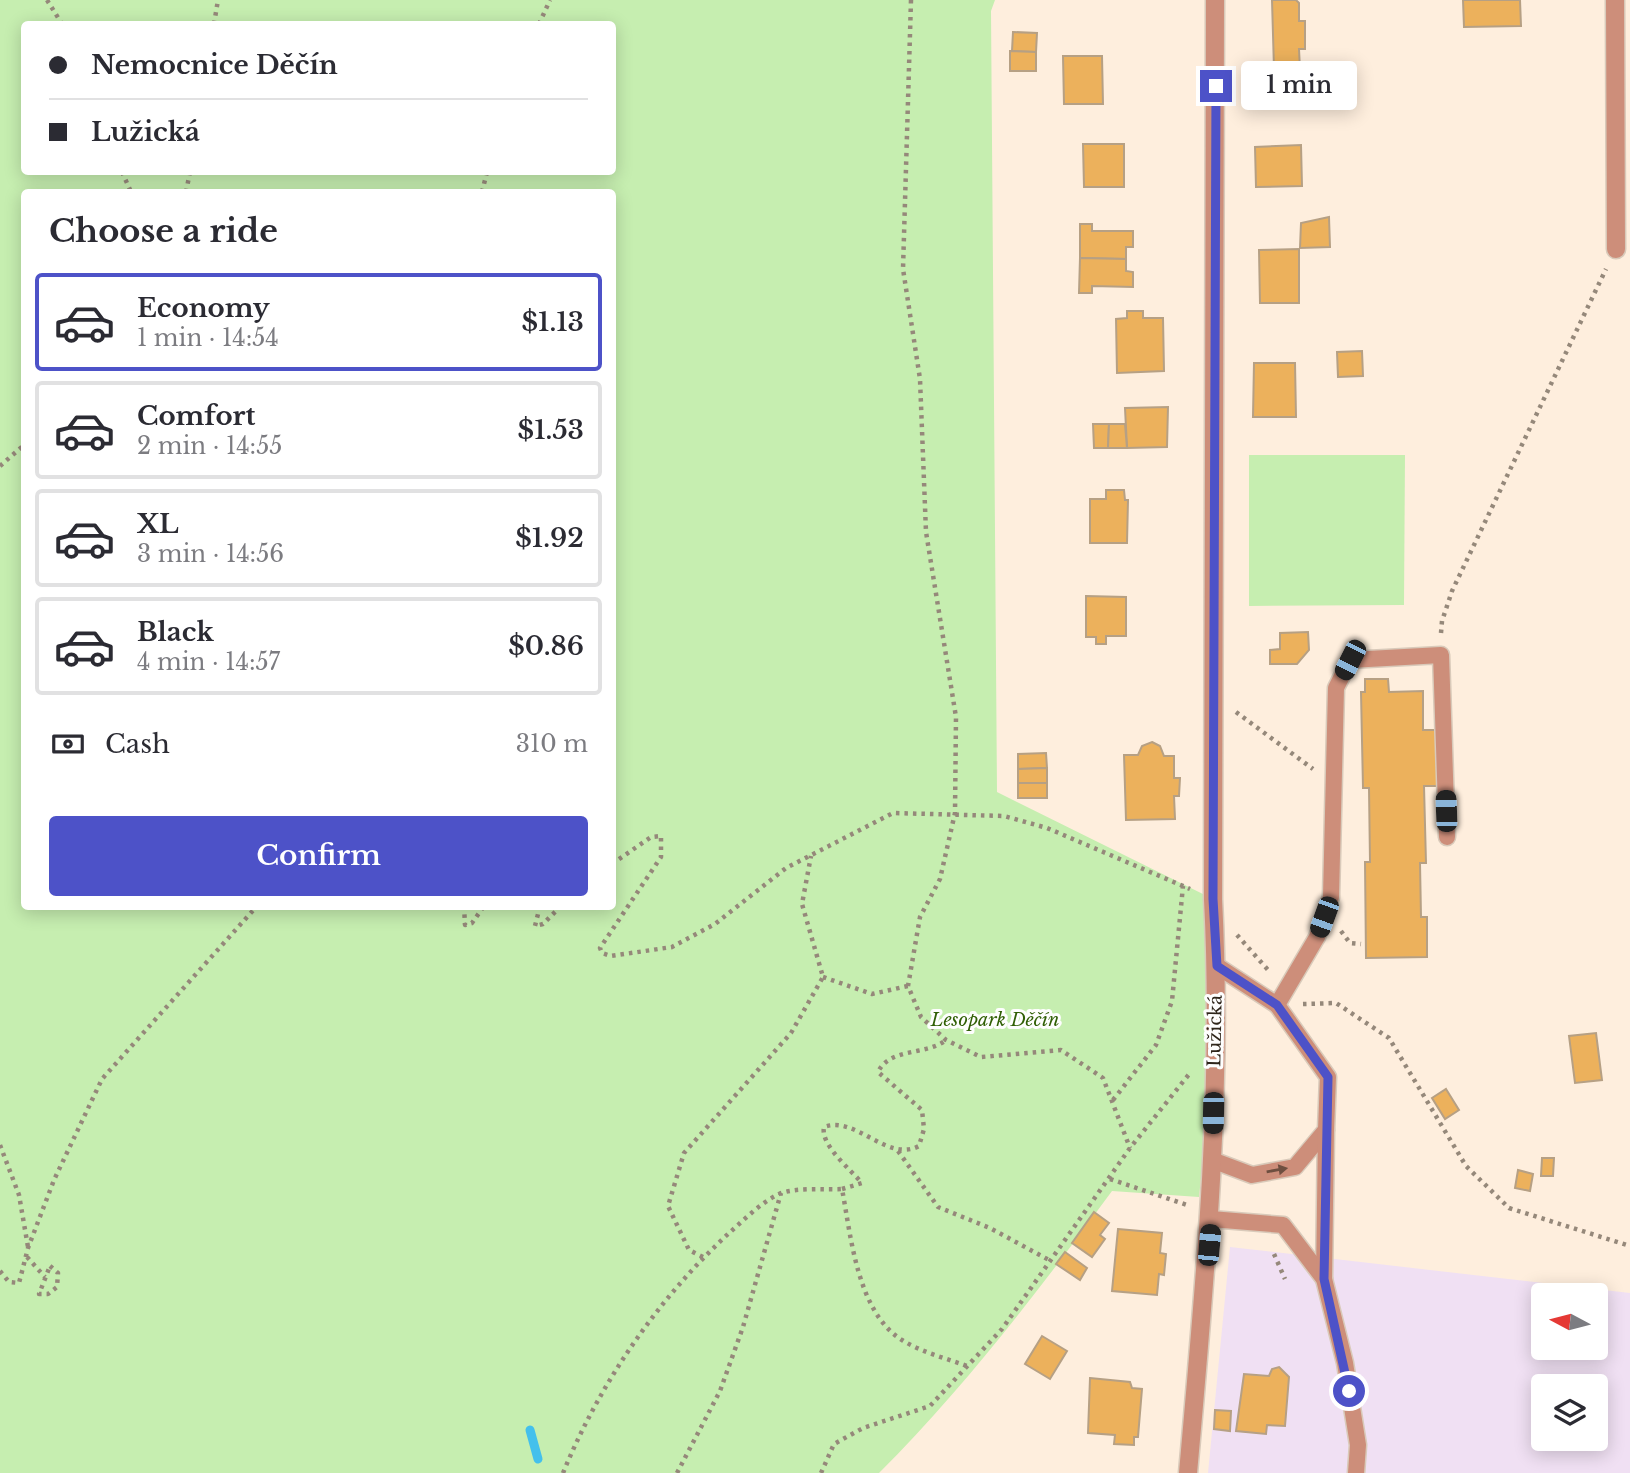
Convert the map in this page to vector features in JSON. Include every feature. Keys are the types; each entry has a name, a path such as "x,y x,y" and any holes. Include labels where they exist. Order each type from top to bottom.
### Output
{"street":[{"name":"Lužická","path":"1188,1473 1211,1216 1217,966 1213,899 1215,0"},
{"path":"1615,0 1616,249"}],"lane":[{"path":"1277,1005 1317,937 1331,897 1336,688 1350,660 1441,655 1447,837"},
{"path":"1217,966 1277,1005 1328,1077 1324,1279 1347,1377 1358,1445 1356,1473"},
{"path":"1212,1160 1252,1175 1295,1167 1326,1130"},
{"path":"1211,1216 1283,1225 1324,1279"}],"path":[{"path":"47,0 60,21"},
{"path":"214,21 218,0"},
{"path":"540,21 550,0"},
{"path":"911,0 903,269 920,379 926,532 956,717 955,813 940,879 920,917 908,986 921,1017 946,1040 981,1056 1061,1050 1103,1078 1130,1148"},
{"path":"1441,655 1441,621 1452,591 1616,249"},
{"path":"0,466 21,448"},
{"path":"1233,710 1334,784"},
{"path":"616,861 657,834 663,840 661,857 600,948 602,953 625,955 672,947 715,925 786,868 893,813 1004,816 1047,828 1213,899"},
{"path":"703,1257 689,1250 668,1206 684,1153 791,1032 823,976 802,904 811,855"},
{"path":"1113,1101 1156,1045 1172,1001 1183,886"},
{"path":"0,1271 9,1282 19,1283 28,1248 54,1180 102,1079 253,910"},
{"path":"464,910 466,925 472,923 481,910"},
{"path":"539,910 535,926 543,924 557,910"},
{"path":"823,976 872,994 908,986"},
{"path":"1277,1005 1336,1003 1389,1038 1466,1166 1509,1208 1630,1246"},
{"path":"898,1150 919,1146 925,1118 920,1106 881,1076 878,1072 880,1067 889,1059 929,1049 946,1040"},
{"path":"821,1473 834,1444 863,1428 930,1406 1002,1329 1130,1148 1215,1042"},
{"path":"563,1473 579,1433 631,1344 703,1257 748,1216 781,1193 842,1189 862,1183 829,1146 823,1134 824,1127 839,1125 898,1150 938,1207 990,1228 1049,1260"},
{"path":"0,1146 19,1195 28,1248"},
{"path":"1110,1179 1211,1216"},
{"path":"842,1189 857,1273 880,1319 900,1339 967,1366"},
{"path":"677,1473 720,1391 743,1327 781,1193"},
{"path":"26,1256 45,1277"},
{"path":"50,1266 57,1272 59,1279 56,1289 46,1295 38,1293 45,1277 50,1266"}],"shaded area":[{"path":"1230,1247 1543,1283 1531,1283 1531,1360 1608,1360 1608,1290 1630,1293 1630,1473 1208,1473"}],"green space":[{"name":"Lesopark Děčín","path":"0,0 995,0 991,11 997,792 1213,899 1215,1043 1199,1197 1112,1191 1001,1336 942,1406 879,1473 0,1473"},
{"path":"1249,455 1405,455 1404,605 1249,606"}],"building":[{"path":"1272,0 1296,0 1299,3 1299,21 1305,21 1305,49 1299,49 1300,70 1274,69"},
{"path":"1463,0 1520,0 1521,26 1464,27"},
{"path":"1013,32 1037,33 1036,52 1012,51"},
{"path":"1010,51 1036,52 1036,71 1010,71"},
{"path":"1063,56 1102,56 1103,104 1064,104"},
{"path":"1083,144 1124,144 1124,187 1084,187"},
{"path":"1301,145 1302,186 1256,187 1255,147"},
{"path":"1329,217 1330,247 1300,248 1301,223"},
{"path":"1080,224 1092,224 1092,231 1133,231 1133,247 1126,247 1126,259 1080,258"},
{"path":"1299,249 1299,303 1260,303 1259,250"},
{"path":"1080,258 1126,259 1126,271 1133,272 1133,287 1092,286 1092,293 1079,293"},
{"path":"1127,311 1143,311 1143,318 1163,318 1164,371 1117,373 1116,319 1127,318"},
{"path":"1362,351 1363,376 1338,377 1337,352"},
{"path":"1254,363 1295,363 1296,417 1253,417"},
{"path":"1168,407 1167,447 1127,448 1125,408"},
{"path":"1093,424 1109,424 1108,448 1094,448"},
{"path":"1109,424 1125,424 1127,448 1108,448"},
{"path":"1106,490 1124,490 1125,500 1128,500 1127,543 1090,543 1090,499 1106,499"},
{"path":"1086,596 1126,597 1126,636 1106,636 1106,644 1096,644 1096,637 1086,637"},
{"path":"1308,632 1309,650 1297,664 1270,664 1270,650 1280,649 1280,633"},
{"path":"1365,679 1388,679 1389,692 1423,691 1423,730 1437,730 1438,786 1424,786 1426,863 1420,863 1421,917 1427,917 1427,957 1366,958 1365,862 1370,862 1369,788 1363,788 1361,692 1365,692"},
{"path":"1152,742 1160,746 1164,756 1174,756 1174,778 1180,778 1179,796 1174,796 1175,819 1126,820 1124,755 1138,755 1142,746"},
{"path":"1046,753 1047,768 1018,769 1018,754"},
{"path":"1047,768 1047,783 1018,783 1018,769"},
{"path":"1018,783 1047,783 1047,798 1018,798"},
{"path":"1596,1033 1602,1080 1575,1083 1569,1036"},
{"path":"1446,1089 1459,1110 1445,1119 1432,1098"},
{"path":"1542,1158 1554,1158 1553,1176 1541,1176"},
{"path":"1518,1170 1533,1174 1530,1191 1515,1188"},
{"path":"1094,1212 1109,1223 1100,1235 1105,1239 1092,1257 1072,1243"},
{"path":"1118,1229 1162,1233 1160,1253 1166,1254 1164,1275 1159,1274 1157,1295 1112,1291"},
{"path":"1065,1252 1087,1268 1080,1280 1056,1264"},
{"path":"1042,1336 1067,1351 1050,1379 1025,1364"},
{"path":"1279,1367 1289,1377 1285,1426 1267,1425 1266,1434 1236,1431 1244,1374 1269,1376 1272,1369"},
{"path":"1090,1378 1130,1382 1132,1388 1142,1389 1138,1437 1134,1437 1134,1445 1114,1444 1115,1435 1088,1433"},
{"path":"1215,1410 1231,1411 1230,1431 1214,1429"}],"waterway":[{"path":"530,1430 538,1459"}],"route":[{"path":"1216,86 1213,899 1217,966 1277,1005 1328,1077 1324,1279 1345,1363 1349,1391"}]}
